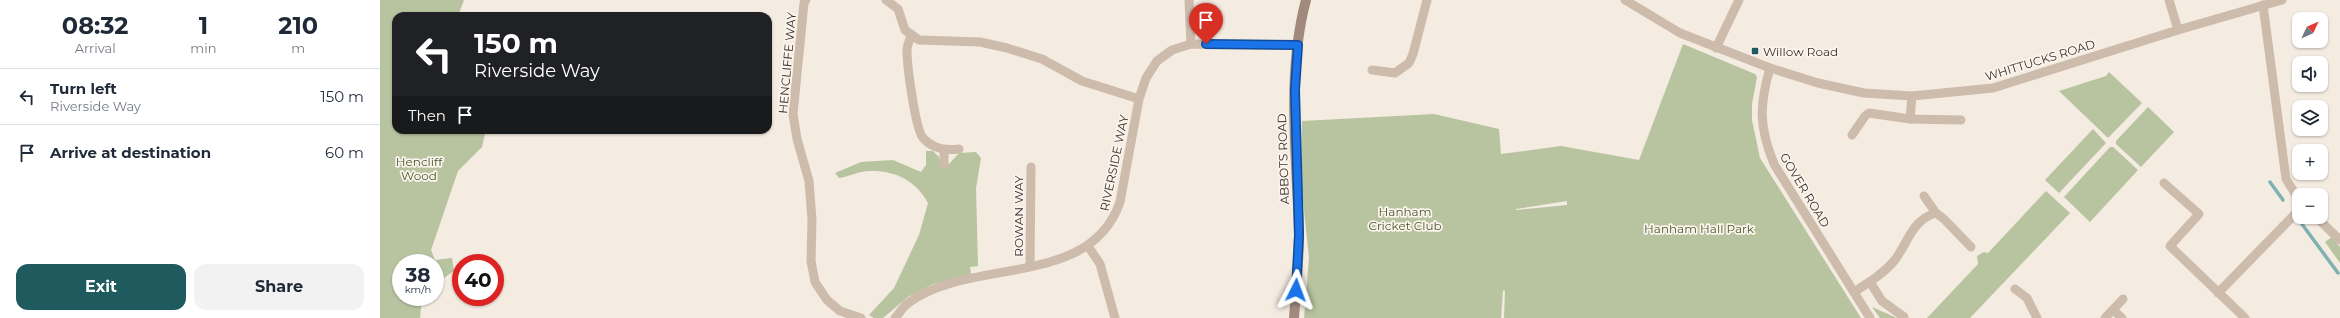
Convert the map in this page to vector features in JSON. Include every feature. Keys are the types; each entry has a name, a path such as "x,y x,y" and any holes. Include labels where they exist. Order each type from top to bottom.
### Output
{"street":[{"name":"HENCLIFFE WAY","path":"806,0 804,3 793,114 797,139 809,181 812,220 811,261 815,282 827,300 840,311 861,318"},
{"path":"886,0 898,9 905,30 919,40 980,42 1007,48 1042,59 1082,81 1139,99"},
{"path":"1189,0 1191,44"},
{"name":"ABBOTS ROAD","path":"1294,318 1299,235 1295,90 1298,45 1306,0"},
{"path":"1372,70 1395,73 1409,63 1426,0"},
{"name":"WHITTUCKS ROAD","path":"1625,0 1680,33 1770,68 1818,83 1864,93 1912,96 1993,88 2178,30 2282,0"},
{"path":"1716,48 1739,0"},
{"path":"2169,0 2178,30"},
{"path":"2263,5 2286,179 2292,189"},
{"path":"911,35 907,49 916,124 922,137 944,151 959,149"},
{"name":"RIVERSIDE WAY","path":"895,318 907,304 941,286 1064,258 1088,246 1102,236 1115,219 1120,202 1139,99 1146,78 1156,62 1172,50 1191,44 1298,45"},
{"name":"GOVER ROAD","path":"1770,68 1761,97 1762,127 1766,144 1774,164 1870,318"},
{"path":"1910,119 1912,96"},
{"path":"1852,136 1869,112 1910,119 1961,120"},
{"path":"944,151 944,165"},
{"name":"ROWAN WAY","path":"1030,266 1031,167"},
{"path":"2164,183 2199,214 2170,246 2245,318"},
{"path":"1924,196 1936,213 1944,218 1970,247"},
{"path":"1854,292 1870,282 1894,261 1916,226 1926,216 1936,213"},
{"path":"2218,293 2292,217"},
{"path":"2323,224 2340,240"},
{"path":"1088,246 1100,264 1115,318"},
{"path":"1870,282 1882,301 1904,317"},
{"path":"2015,289 2027,298 2037,318"},
{"path":"2104,318 2123,299"},
{"path":"2113,310 2122,318"}],"green space":[{"name":"Hencliff Wood","path":"380,0 464,0 460,12 392,12 392,134 485,134 482,147 458,171 431,250 433,254 392,254 392,306 421,306 420,318 380,318"},
{"path":"1683,44 1755,74 1757,77 1752,104 1752,120 1760,158 1861,318 1504,318 1505,291 1503,290 1501,318 1304,318 1309,258 1301,182 1302,121 1434,114 1499,129 1501,154 1561,146 1639,160","holes":["1567,201 1567,205 1516,210"]},
{"path":"2109,72 2142,103 2108,138 2059,91 2106,76"},
{"path":"2148,107 2174,132 2141,167 2116,144 2116,141"},
{"path":"2093,129 2106,143 2059,193 2045,180"},
{"path":"2110,147 2113,147 2138,170 2090,222 2064,197"},
{"path":"926,151 933,151 939,157 941,164 949,164 959,153 976,152 981,158 976,188 978,266 970,267 971,274 933,284 908,297 883,318 874,318 869,315 894,288 919,235 928,203 923,195 911,183 903,178 887,172 861,172 839,178 835,173 861,162 893,160 921,172 926,165"},
{"path":"2046,191 2070,213 1970,318 1927,318 1978,264 1977,256 1984,252 1988,253"},
{"path":"2332,237 2340,247 2340,263 2325,242"},
{"name":"Hencliff Wood","path":"452,258 452,272 444,278 444,259"},
{"path":"1872,307 1897,318 1880,318"}],"waterway":[{"path":"2270,182 2283,200"},
{"path":"2302,224 2338,273"}],"place":[{"name":"Willow Road","path":"1755,51"}],"route":[{"path":"1206,44 1298,45 1295,90 1299,235 1296,290"}],"park label":[{"name":"Hanham Cricket Club","path":"1405,218"},
{"name":"Hanham Hall Park","path":"1699,228"}]}
